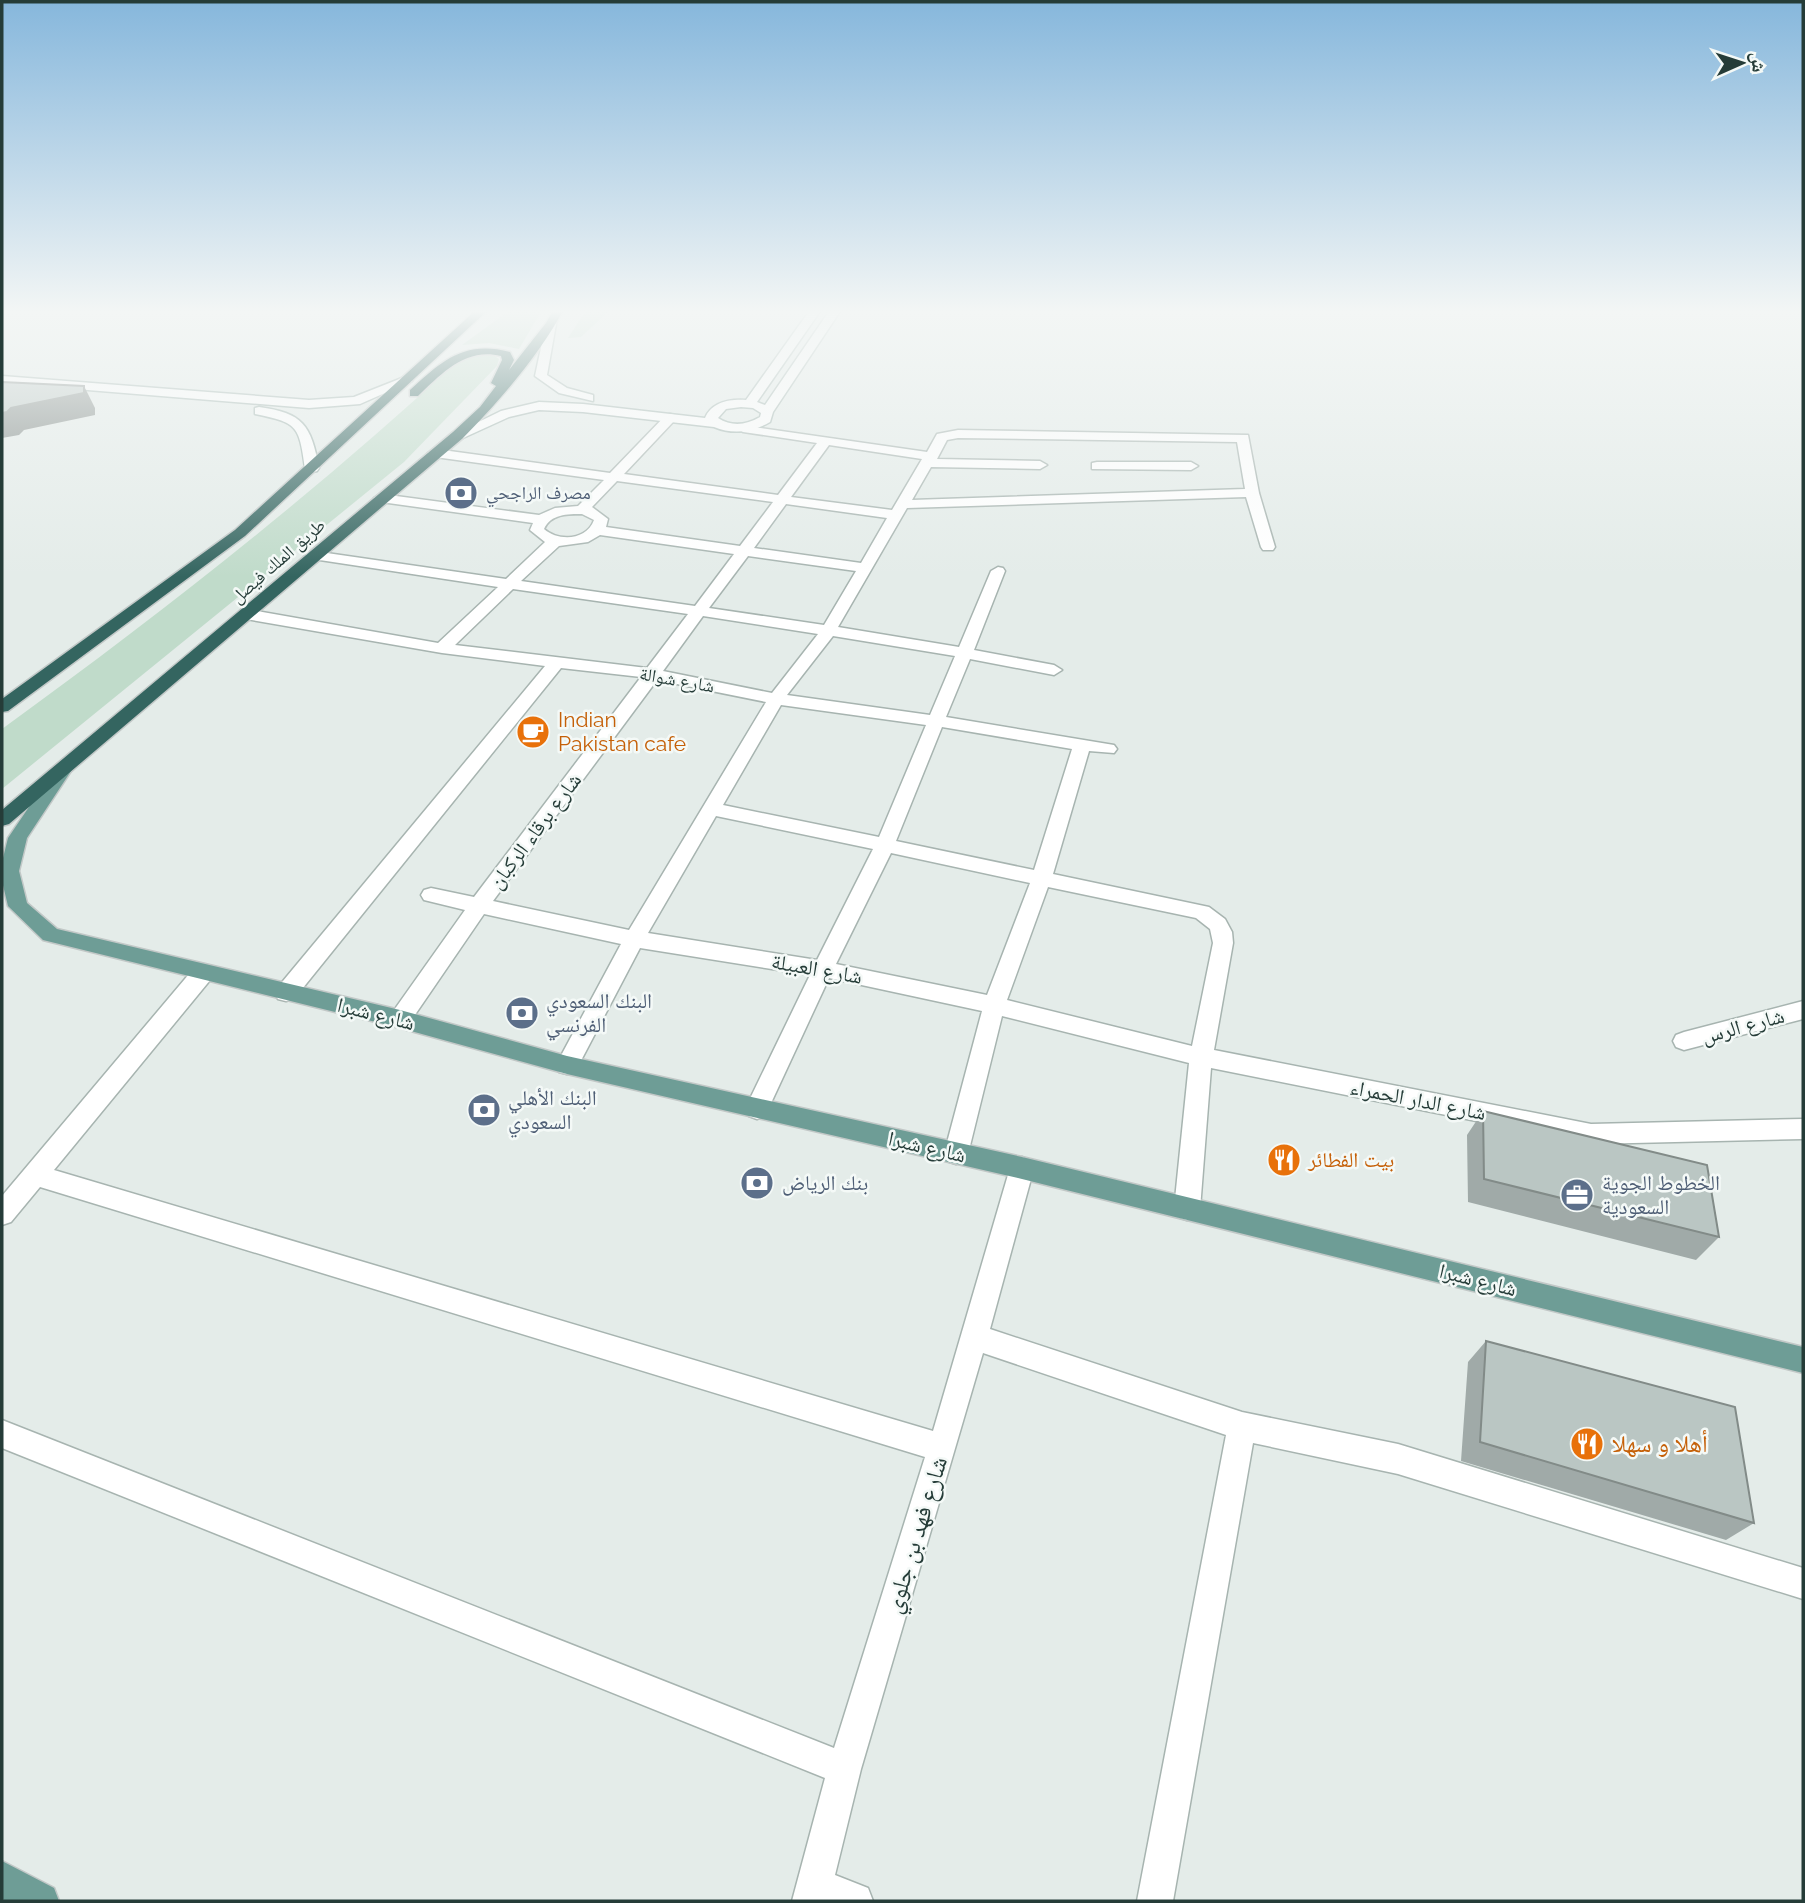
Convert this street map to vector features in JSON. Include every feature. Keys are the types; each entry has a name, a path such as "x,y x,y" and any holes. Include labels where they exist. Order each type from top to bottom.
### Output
{"highway":[{"path":"240,533 386,399"},
{"path":"2,707 350,450 407,399"},
{"path":"484,410 489,399"},
{"name":"طريق الملك فيصل","path":"2,820 457,435 492,399"}],"main road":[{"name":"شارع شبرا","path":"67,763 18,838 9,871 18,906 50,935 400,1019 567,1065 1022,1168 1803,1360"},
{"path":"2,1879 41,1901"}],"street":[{"path":"115,399 279,413 295,422 307,435 312,468"},
{"path":"245,399 309,404 361,399"},
{"path":"594,399 713,418 726,427 933,456 1041,466 1191,467"},
{"path":"749,404 753,399"},
{"path":"743,428 765,417 777,399"},
{"path":"713,418 723,406 749,404 761,407 765,417"},
{"path":"457,435 505,414 539,406 670,418 713,418"},
{"path":"765,417 933,456"},
{"path":"582,510 670,418"},
{"path":"567,1065 634,939 776,698 828,631 942,437 947,435 1041,466 1097,467 1196,495 1252,494"},
{"path":"1185,437 1196,495"},
{"path":"1097,467 1185,437 1243,438 1252,494 1268,547"},
{"name":"شارع برقاء الركبان","path":"400,1019 478,907 654,674 824,442"},
{"path":"435,453 783,499 901,510 1041,466"},
{"path":"381,498 541,520"},
{"path":"598,530 601,519 582,510 554,512 541,520 537,530 539,534 555,541 583,539 598,530 866,568"},
{"path":"442,648 555,541"},
{"path":"313,555 510,586 701,610 964,652 1054,670"},
{"path":"757,1109 885,845 998,571"},
{"name":"شارع شوالة","path":"246,614 442,648 654,674 776,698 1108,749"},
{"path":"286,992 557,662"},
{"path":"956,1154 994,1005 1041,879 1082,745"},
{"path":"712,809 1202,912 1215,920 1223,932 1223,943 1200,1057 1187,1209"},
{"name":"شارع العبيلة","path":"431,895 634,939 823,969 994,1005 1200,1057"},
{"path":"2,1214 203,973"},
{"name":"شارع الرس","path":"1684,1041 1803,1010"},
{"name":"شارع الدار الحمراء","path":"1200,1057 1591,1134 1803,1129"},
{"name":"شارع فهد بن جلوي","path":"813,1894 844,1769 942,1448 1022,1168"},
{"path":"36,1175 942,1448"},
{"path":"974,1337 1242,1426 1398,1459 1803,1584"},
{"path":"1155,1901 1242,1426"},
{"path":"2,1434 844,1769"},
{"path":"813,1894 855,1901"}],"green space":[{"path":"416,399 465,399 404,462 2,789 2,729 121,641 237,550"}],"building":[{"path":"2,399 56,399 11,408 2,413"},
{"path":"1483,1111 1707,1165 1719,1237 1484,1179"},
{"name":"أهلا و سهلا","path":"1486,1341 1735,1407 1754,1523 1480,1442"}],"place":[{"name":"مصرف الراجحي","path":"461,493"},
{"name":"Indian Pakistan cafe","path":"533,732"},
{"name":"البنك السعودي الفرنسي","path":"522,1013"},
{"name":"البنك الأهلي السعودي","path":"484,1110"},
{"name":"بيت الفطائر","path":"1284,1160"},
{"name":"بنك الرياض","path":"757,1183"},
{"name":"الخطوط الجوية السعودية","path":"1577,1195"},
{"name":"أهلا و سهلا","path":"1587,1444"}]}
